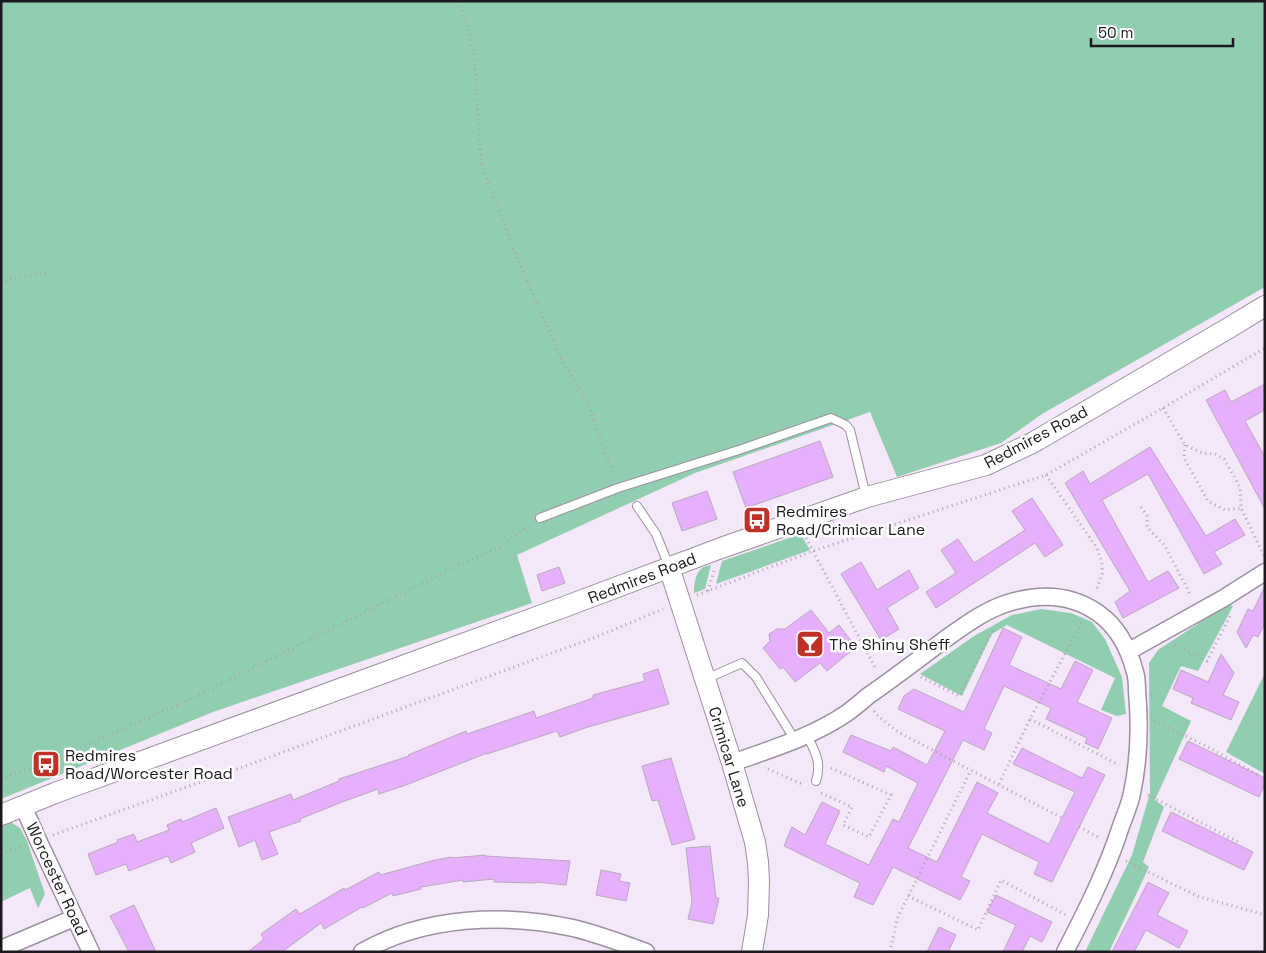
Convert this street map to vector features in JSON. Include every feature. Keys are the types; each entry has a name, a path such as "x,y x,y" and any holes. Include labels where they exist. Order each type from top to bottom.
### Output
{"street":[{"name":"Redmires Road","path":"1,815 669,567 867,497 986,465 1034,442 1265,306"},
{"name":"Crimicar Lane","path":"669,567 704,680 739,761 758,862 758,915 752,952"},
{"path":"1128,651 1199,612 1265,572"},
{"path":"739,761 801,738 824,727 847,713 986,612 1007,603 1029,598 1049,597 1070,599 1090,607 1105,618 1119,633 1136,673 1138,749 1132,794 1112,854 1065,952"},
{"name":"Worcester Road","path":"23,806 91,952"},
{"path":"1,949 74,918"},
{"path":"362,952 394,936 428,927 469,921 505,919 574,928 646,952"}],"lane":[{"path":"540,518 618,488 742,449 831,418 846,425 850,430 867,497"},
{"path":"637,506 656,534 669,567"},
{"path":"704,680 742,663 756,677 819,763 816,781"}],"path":[{"path":"460,1 474,52 481,163 521,268 547,328 563,362 588,403 618,488"},
{"path":"1,284 8,280 53,272"},
{"path":"1163,408 1185,445 1202,453 1215,454 1224,459 1240,487 1241,508 1265,556"},
{"path":"1185,445 1184,458 1208,501 1226,510 1241,508"},
{"path":"999,784 1030,720 1090,607 1102,574 1102,563 1097,548 1046,475"},
{"path":"1141,507 1147,516 1147,528 1165,546 1199,612"},
{"path":"1,779 74,751 194,698 447,571 500,547 540,518"},
{"path":"796,522 884,685"},
{"path":"1156,635 1207,661 1246,584"},
{"path":"1,854 591,639 680,602"},
{"path":"905,670 960,696 1007,603"},
{"path":"866,698 877,715 898,732 1062,818"},
{"path":"1138,716 1170,728 1208,746 1260,776"},
{"path":"1030,720 1240,843"},
{"path":"739,761 808,787"},
{"path":"817,791 852,807 843,824 869,837 890,795 819,763"},
{"path":"890,952 897,919 971,770"},
{"path":"1079,827 1103,839 1112,854 1198,896 1265,915"},
{"path":"908,896 978,930 1001,880 1080,923"}],"green space":[{"path":"1,1 1265,1 1265,287 1042,414 1001,443 897,477 870,412 695,473 517,555 532,603 213,712 1,799"},
{"path":"798,535 803,538 810,550 716,584 722,561"},
{"path":"711,565 705,589 694,593 696,576 702,568"},
{"path":"1228,604 1233,606 1198,671 1181,666 1162,706 1191,721 1155,800 1164,807 1143,862 1149,867 1109,952 1085,952 1132,855 1150,793 1149,663 1158,650"},
{"path":"1041,609 1071,613 1092,622 1105,639 1122,677 1126,714 1117,716 1101,710 1115,678 1007,625 992,634 962,696 920,674 974,636 1012,615"},
{"path":"1265,673 1265,774 1226,752"},
{"path":"9,821 20,828 27,841 45,894 38,908 30,888 1,902 1,822"}],"building":[{"path":"1265,384 1265,410 1245,421 1265,457 1265,509 1206,400 1225,390 1231,402"},
{"path":"820,441 833,477 746,508 733,472"},
{"path":"1150,447 1206,536 1235,519 1245,535 1214,552 1222,564 1204,574 1148,474 1102,500 1148,582 1168,571 1179,588 1123,618 1115,602 1130,591 1065,483 1083,471 1090,484"},
{"path":"707,491 717,519 682,531 672,503"},
{"path":"1032,498 1063,545 1045,557 1035,543 936,608 926,592 956,573 941,550 958,539 974,563 1025,530 1012,511"},
{"path":"861,562 877,590 909,570 919,588 887,608 899,629 881,640 841,574"},
{"path":"559,567 565,583 542,591 537,575"},
{"path":"1265,586 1265,623 1258,637 1253,635 1246,648 1237,632 1248,609 1253,611"},
{"name":"The Shiny Sheff","path":"811,610 829,633 839,625 856,647 827,671 820,663 795,682 783,667 780,669 763,648 770,641 769,634 777,629 785,629"},
{"path":"1003,628 1022,637 1009,665 1061,689 1075,661 1093,670 1077,702 1112,718 1098,749 1085,743 1087,738 1046,719 1051,708 1004,686 984,729 992,733 984,750 963,740 908,848 937,862 977,782 998,793 987,813 1049,844 1075,792 1013,764 1022,748 1082,778 1088,767 1105,775 1052,882 1034,874 1039,862 982,834 961,877 970,881 960,900 893,867 873,905 854,897 860,883 784,846 792,827 805,835 822,802 840,811 825,844 869,865 893,819 899,822 918,783 886,766 884,772 843,752 851,735 891,751 893,747 927,765 945,731 898,709 904,696 914,689 964,712"},
{"path":"1221,654 1234,673 1223,695 1239,702 1231,720 1191,703 1193,698 1173,689 1181,670 1208,682"},
{"path":"658,669 669,704 560,737 557,731 487,753 379,794 378,789 342,802 300,819 301,821 269,832 278,854 262,860 255,840 239,847 228,817 291,794 293,800 339,781 339,779 409,756 466,731 467,734 534,711 536,718 593,698 593,695 645,681 643,674"},
{"path":"1188,741 1265,778 1265,784 1259,797 1179,759"},
{"path":"671,758 695,839 672,845 658,800 652,801 642,766"},
{"path":"216,808 224,828 191,843 195,852 171,863 168,856 129,871 126,864 96,875 88,854 134,834 137,842 169,830 167,825 181,819 182,822"},
{"path":"1171,812 1253,852 1244,870 1162,831"},
{"path":"710,846 716,898 719,898 713,924 688,919 692,902 686,848"},
{"path":"485,855 570,861 566,885 536,882 494,882 494,879 463,882 463,880 421,887 421,889 393,896 392,893 362,907 324,929 321,923 282,952 248,952 264,939 261,934 296,909 300,914 344,888 345,890 379,872 380,875 452,857"},
{"path":"601,870 621,874 619,881 630,883 626,901 596,895"},
{"path":"1148,882 1169,893 1157,915 1188,931 1179,948 1146,930 1134,952 1112,952"},
{"path":"996,895 1052,922 1042,942 1030,936 1022,952 1003,952 1016,925 987,912"},
{"path":"134,905 156,952 129,952 110,916"},
{"path":"939,927 956,935 948,952 927,952"}],"place":[{"name":"Redmires Road/Crimicar Lane","path":"757,520"},
{"name":"The Shiny Sheff","path":"810,644"},
{"name":"Redmires Road/Worcester Road","path":"46,764"}]}
